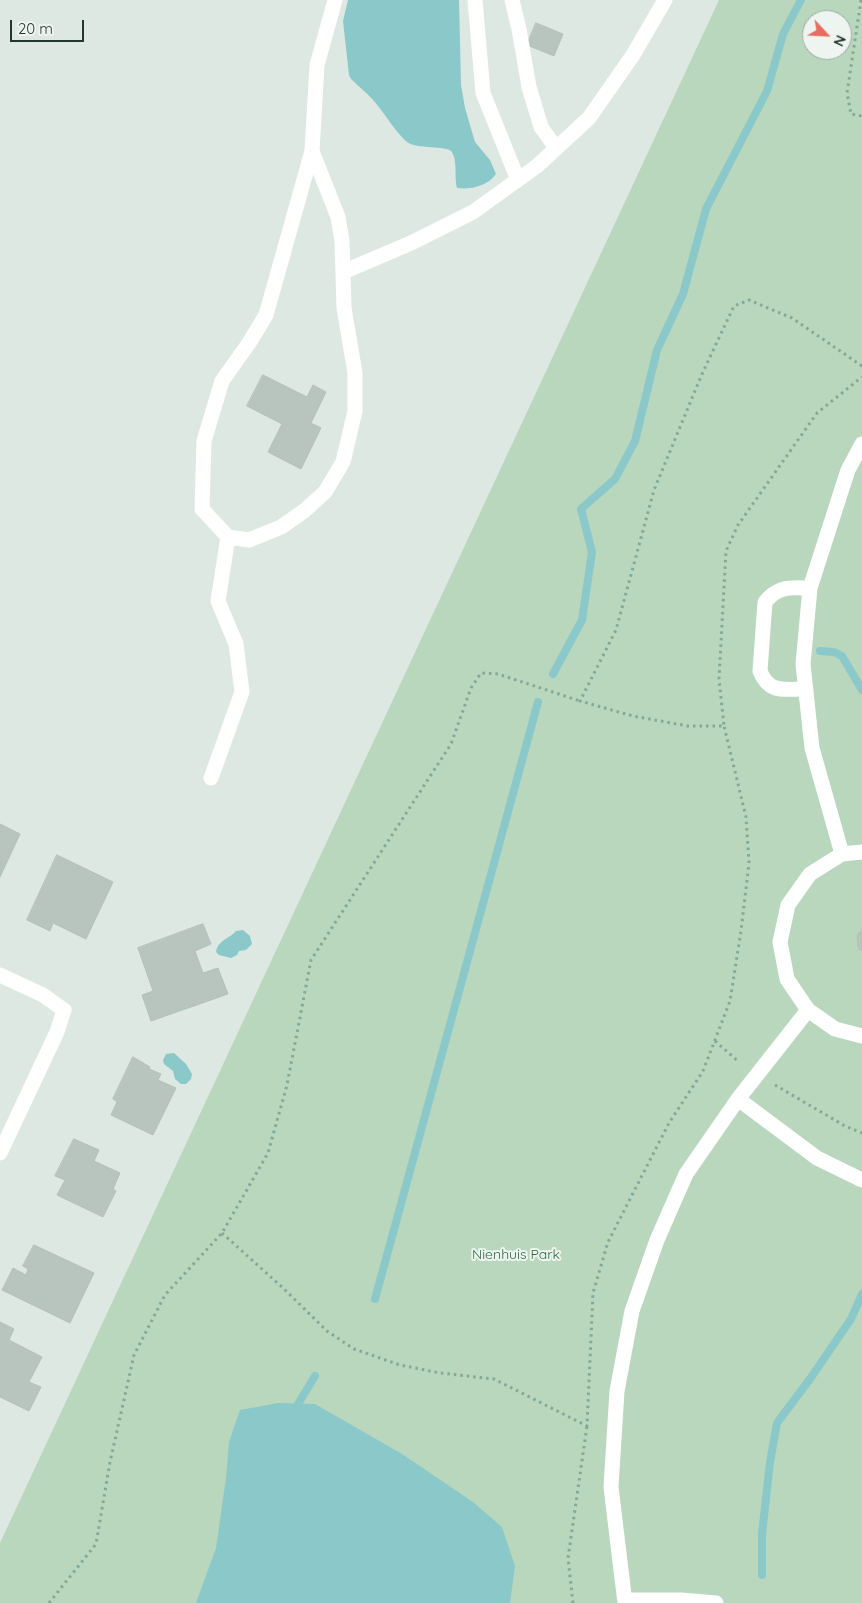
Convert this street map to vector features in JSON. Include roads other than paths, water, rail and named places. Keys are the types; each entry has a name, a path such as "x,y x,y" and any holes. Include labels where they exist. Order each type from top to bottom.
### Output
{"street":[{"path":"312,151 338,217 342,241 344,308 355,372 355,411 343,462 325,492 304,511 281,527 250,540 228,537 202,509 204,440 222,381 266,315 312,151 317,65 335,0"},
{"path":"474,0 483,92 518,180"},
{"path":"512,0 519,28 529,87 541,127 556,148"},
{"path":"343,272 411,243 473,212 536,166 589,118 633,55 665,0"},
{"path":"842,854 812,748 803,664 810,588 848,470 862,444"},
{"path":"211,778 242,692 236,644 218,601 228,537"},
{"path":"806,689 776,690 764,681 760,671 765,602 772,594 782,588 810,588"},
{"path":"862,852 842,854 810,874 788,905 780,942 787,979 808,1010 835,1029 862,1036"},
{"path":"0,975 43,995 64,1010 56,1032 0,1153"},
{"path":"716,1603 681,1600 625,1602 611,1487 618,1391 632,1311 657,1240 686,1174 738,1099 808,1010"},
{"path":"738,1099 817,1158 862,1180"}],"water":[{"path":"348,0 459,0 461,85 465,108 475,142 490,160 496,174 488,182 473,188 457,188 455,163 451,151 444,148 417,146 407,142 373,100 351,79 343,21"},
{"path":"243,930 250,936 252,944 246,950 239,951 237,955 231,958 219,955 216,952 221,942 236,931"},
{"path":"174,1053 186,1064 192,1074 191,1079 186,1084 181,1084 175,1079 173,1071 164,1064 163,1060 166,1054"},
{"path":"278,1403 315,1404 402,1454 473,1502 502,1527 515,1566 510,1603 196,1603 216,1548 229,1442 240,1410"}],"waterway":[{"path":"553,674 582,620 592,552 581,509 615,479 635,441 657,350 683,294 706,209 767,91 783,34 801,0"},
{"path":"820,651 834,652 842,656 862,690"},
{"path":"375,1299 538,702"},
{"path":"762,1575 762,1534 770,1462 777,1423 851,1319 862,1294"},
{"path":"298,1404 315,1376"}],"park label":[{"name":"Nienhuis Park","path":"516,1255"}]}
